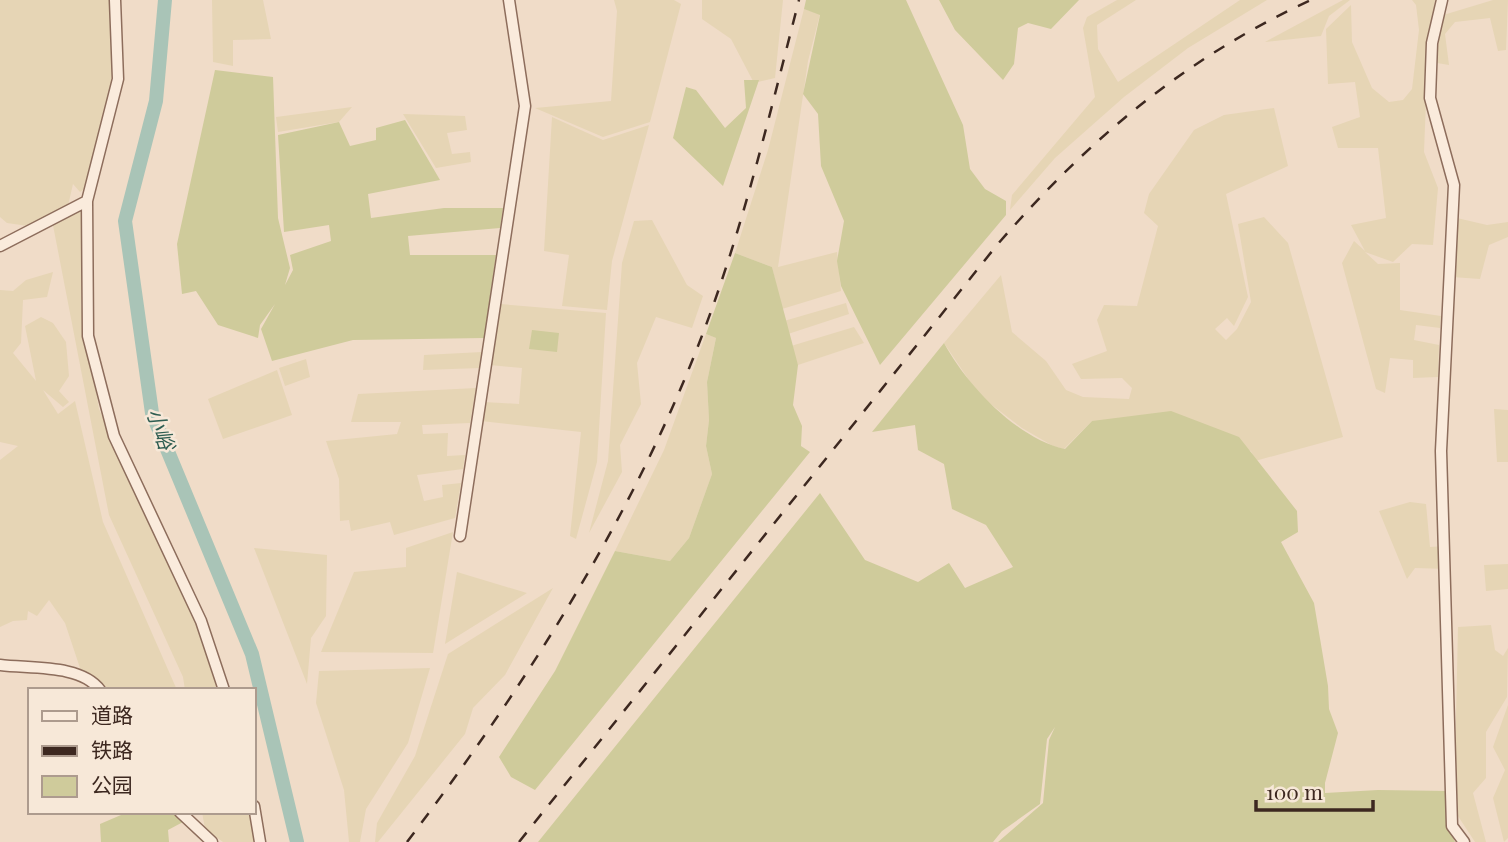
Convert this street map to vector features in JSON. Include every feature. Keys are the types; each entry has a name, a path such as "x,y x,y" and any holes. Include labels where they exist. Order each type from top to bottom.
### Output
{"street":[{"path":"115,0 118,79 87,201 88,336 114,436 201,621 222,688"},
{"path":"460,536 525,106 509,0"},
{"path":"1442,0 1432,43 1430,98 1454,185 1441,451 1452,826 1464,842"},
{"path":"0,246 87,201"},
{"path":"0,666 78,674 93,681 98,688"},
{"path":"182,814 212,842"},
{"path":"255,814 260,842"}],"shaded area":[{"path":"0,0 111,0 117,21 109,107 89,186 80,192 73,184 67,210 85,213 81,306 99,409 213,662 220,688 185,688 183,677 109,515 52,220 28,226 7,223 0,217"},
{"path":"212,0 263,0 271,39 233,40 233,66 213,62"},
{"path":"614,0 674,0 681,4 650,122 603,137 535,108 611,101 617,11"},
{"path":"702,0 783,0 775,78 754,83 731,39 702,19"},
{"path":"1117,0 1136,0 1097,25 1098,49 1118,82 1240,0 1267,0 1188,48 1124,97 1055,158 1010,210 1012,195 1095,97 1083,28 1087,17"},
{"path":"1343,0 1350,0 1329,16 1321,36 1265,42"},
{"path":"1412,0 1435,0 1428,50 1424,152 1438,188 1433,245 1412,244 1393,262 1365,252 1378,264 1400,263 1400,310 1441,316 1440,328 1416,325 1414,340 1439,345 1438,377 1413,378 1413,360 1390,358 1385,393 1376,389 1342,263 1354,241 1365,251 1351,225 1386,218 1378,148 1338,148 1332,127 1360,117 1355,82 1328,84 1326,29 1351,5 1352,42 1372,88 1389,102 1403,100 1412,89 1419,30 1416,5"},
{"path":"1493,0 1508,0 1506,50 1498,51 1490,18 1455,22 1445,34 1449,65 1437,63 1440,16"},
{"path":"804,9 820,14 808,61 778,267 837,252 841,291 782,309 772,267 735,253 768,150"},
{"path":"352,107 339,122 278,132 276,117"},
{"path":"1274,108 1288,166 1226,194 1248,297 1234,326 1227,318 1215,329 1226,340 1237,329 1251,302 1238,224 1264,217 1288,243 1343,437 1255,461 1251,451 1092,421 1064,449 1053,446 1022,428 979,395 944,343 1001,275 1012,332 1046,361 1066,390 1083,397 1129,399 1132,388 1122,378 1081,379 1072,364 1107,351 1097,320 1104,305 1137,306 1158,226 1144,213 1149,194 1194,130 1224,115"},
{"path":"403,114 465,116 467,130 447,133 452,154 470,152 471,162 436,168"},
{"path":"552,117 603,140 649,125 612,261 607,310 562,306 569,255 544,251"},
{"path":"1457,218 1487,225 1508,222 1508,237 1489,245 1480,279 1452,277"},
{"path":"652,220 687,285 703,296 692,328 656,317 637,363 641,404 620,445 622,472 589,533 608,461 622,263 634,221"},
{"path":"53,272 47,297 23,300 21,343 13,353 36,381 25,326 41,317 53,323 66,342 69,376 59,391 69,402 63,407 43,390 58,414 75,401 103,522 176,688 91,688 85,683 65,623 49,600 37,616 28,611 27,620 13,621 0,627 0,460 18,446 0,442 0,290 13,291 26,280"},
{"path":"846,303 849,314 788,334 784,321"},
{"path":"500,304 606,313 597,462 576,539 570,536 581,432 481,421 484,402 519,404 522,368 490,365"},
{"path":"854,327 864,343 798,365 791,346"},
{"path":"706,334 716,338 707,382 709,420 706,446 712,474 689,538 670,561 615,551 664,450"},
{"path":"482,352 480,368 423,370 424,355"},
{"path":"306,359 310,377 285,386 279,368"},
{"path":"277,370 292,415 223,439 208,399"},
{"path":"476,388 470,423 422,425 423,434 448,433 447,456 465,455 463,469 417,475 424,501 443,497 442,485 461,483 455,518 394,535 390,522 351,531 349,520 340,521 339,479 326,441 397,434 401,422 351,422 358,394"},
{"path":"1494,409 1508,410 1508,462 1497,462"},
{"path":"1410,502 1426,504 1430,547 1445,546 1447,569 1415,568 1407,579 1379,511"},
{"path":"453,532 433,653 321,652 354,572 406,567 406,548"},
{"path":"254,548 327,555 326,616 311,638 307,684"},
{"path":"1508,564 1508,589 1486,591 1484,565"},
{"path":"457,572 527,593 445,644"},
{"path":"553,588 505,675 473,708 465,734 378,842 375,842 377,823 415,756 448,654"},
{"path":"1491,625 1495,650 1503,656 1508,648 1507,697 1486,732 1486,778 1473,793 1486,842 1475,842 1454,810 1458,627"},
{"path":"430,668 408,743 366,809 360,842 349,842 344,790 316,703 319,671"},
{"path":"1508,705 1508,838 1504,842 1493,798 1505,770 1493,747"},
{"path":"202,814 251,814 254,842 223,842 205,829"}],"green space":[{"path":"806,0 906,0 963,125 970,169 985,189 1006,201 1006,215 880,365 841,286 837,261 844,221 821,166 818,114 803,94 820,15 804,9"},
{"path":"939,0 1079,0 1051,29 1028,23 1018,28 1014,64 1003,80 955,30"},
{"path":"215,70 273,77 278,218 290,268 285,285 293,270 290,255 331,241 329,225 284,232 278,135 339,122 350,146 376,140 376,128 405,120 440,180 368,194 371,218 444,208 503,208 500,228 408,236 410,255 496,255 484,338 353,340 272,361 261,329 275,304 260,325 258,338 218,325 196,291 182,294 177,244"},
{"path":"744,80 759,80 723,186 673,138 686,87 696,90 725,128 746,108"},
{"path":"735,253 772,267 798,365 793,405 802,426 801,446 810,452 535,790 511,777 499,757 555,671 615,551 670,561 689,538 712,474 706,446 709,420 707,382 716,338 706,334"},
{"path":"532,330 559,333 557,352 529,349"},
{"path":"944,343 965,375 995,408 1029,434 1065,449 1092,421 1171,411 1239,437 1297,511 1298,532 1281,542 1314,603 1328,686 1329,709 1338,733 1325,783 1325,793 1378,790 1449,791 1451,833 1455,842 998,842 1043,803 1049,740 1055,727 1047,739 1040,804 1002,831 993,842 538,842 820,493 865,560 918,582 949,563 965,588 1013,567 986,525 952,509 944,464 918,450 915,425 872,432"},
{"path":"123,814 175,814 183,822 168,830 169,842 101,842 100,824"}],"waterway":[{"name":"小峪","path":"165,0 156,101 125,221 152,413 252,654 297,842"}],"railway":[{"path":"407,842 492,725 570,604 639,478 670,412 698,346 728,261 754,174 799,0"},
{"path":"519,842 997,245 1031,207 1103,137 1179,76 1264,23 1311,0"}]}
